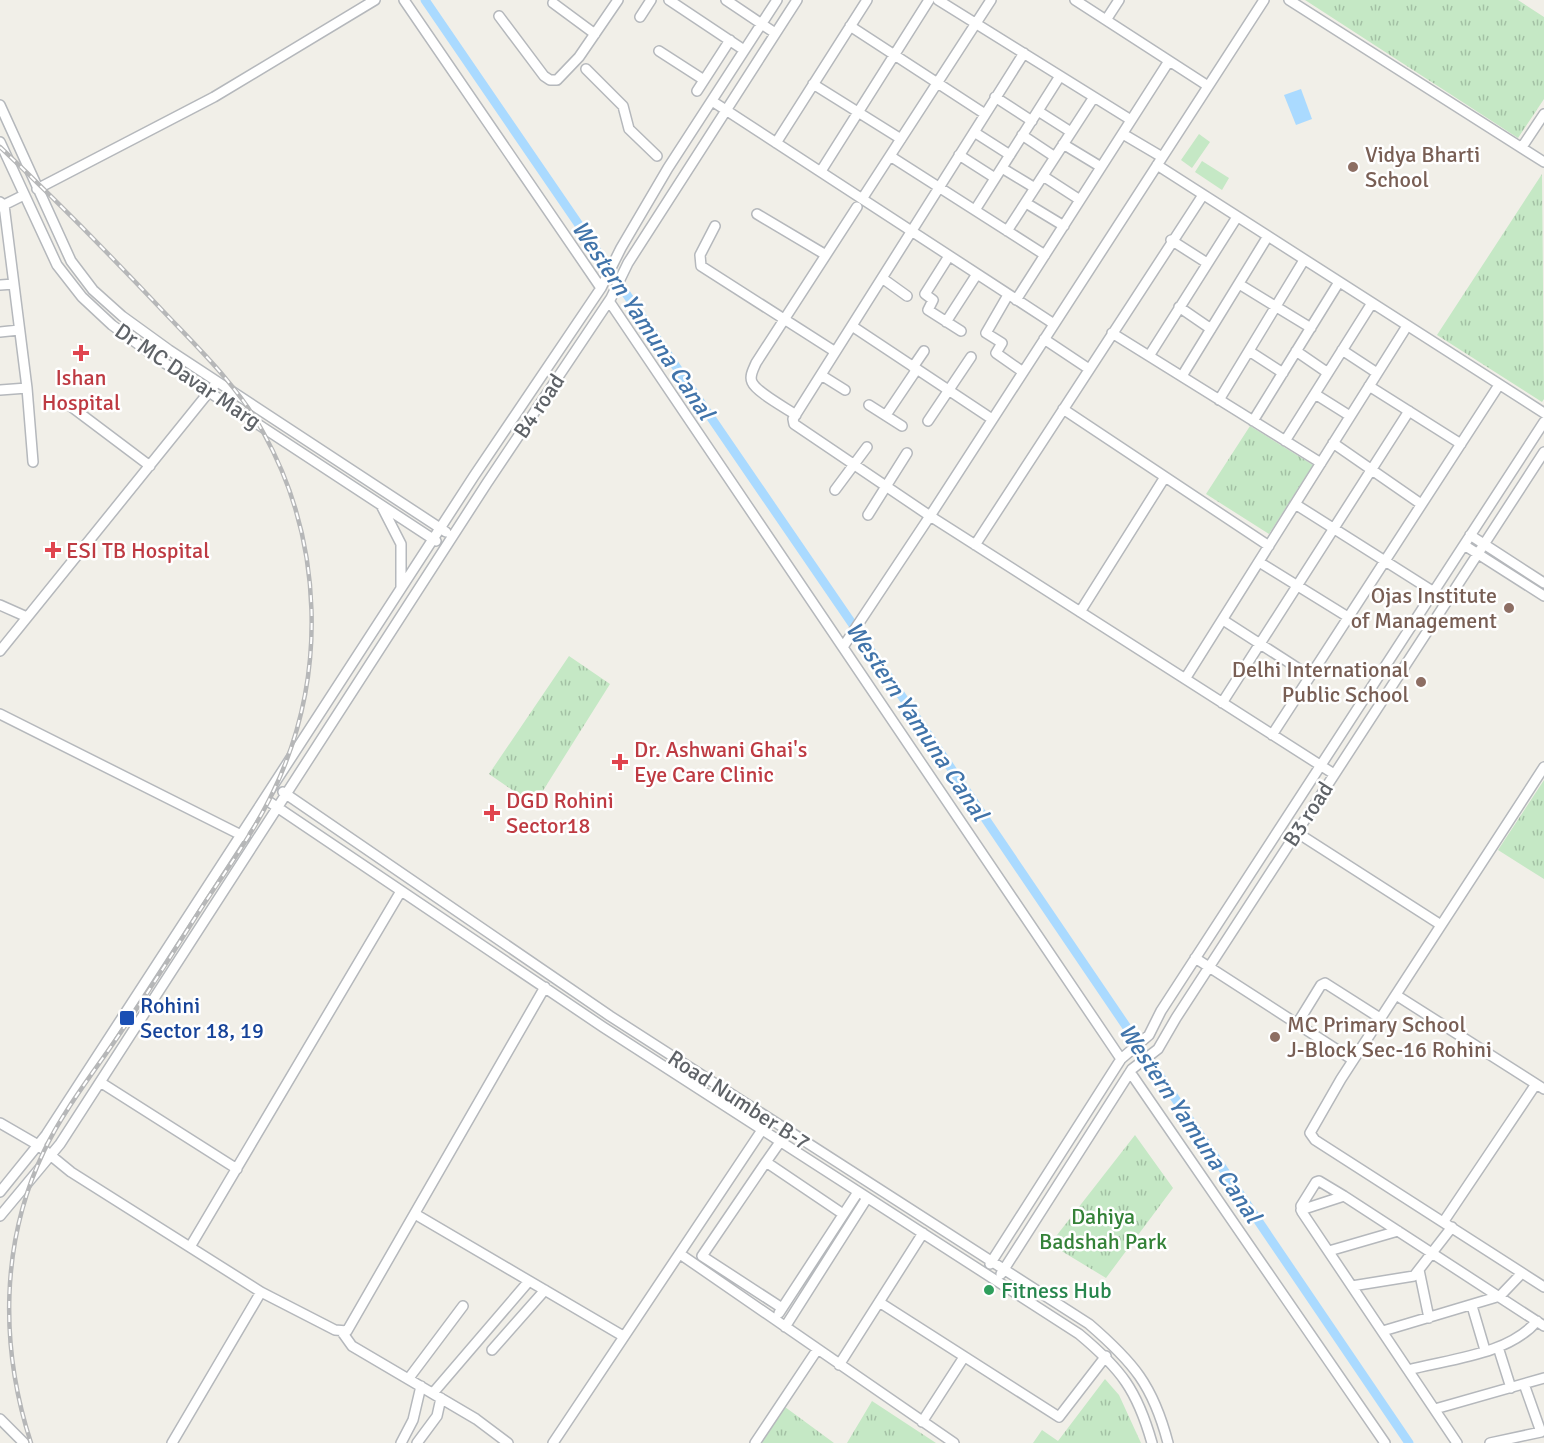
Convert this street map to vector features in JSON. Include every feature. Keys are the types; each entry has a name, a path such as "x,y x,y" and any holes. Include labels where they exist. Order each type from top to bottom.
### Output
{"street":[{"path":"37,189 214,97 375,0"},
{"path":"404,0 603,285"},
{"path":"499,16 550,80 563,77 596,34 618,0"},
{"path":"640,17 651,0"},
{"path":"669,0 744,50"},
{"path":"726,0 775,33"},
{"name":"B4 road","path":"0,1192 38,1145 441,528 603,285 621,248 777,0"},
{"name":"B4 road","path":"0,1216 51,1154 100,1082 452,537 610,300 628,263 797,0"},
{"path":"776,143 867,0"},
{"path":"821,171 896,56 929,0"},
{"path":"938,0 1131,120"},
{"path":"796,415 759,389 752,381 756,363 939,84 991,0"},
{"path":"1075,0 1208,86"},
{"path":"1106,20 1119,0"},
{"path":"845,643 930,516 1264,0"},
{"path":"1289,0 1544,162"},
{"path":"553,3 596,34"},
{"path":"850,26 985,114"},
{"path":"697,91 730,40"},
{"path":"659,51 704,80"},
{"path":"1024,53 834,351 796,415 794,424 930,516 1334,774"},
{"path":"1023,372 996,353 1002,343 986,333 1045,255 1169,61"},
{"path":"586,69 623,106 629,129 657,156"},
{"path":"975,210 1060,76"},
{"path":"813,84 901,139"},
{"path":"1007,231 1094,97"},
{"path":"996,98 1032,121"},
{"path":"712,101 821,171 859,203 911,231 1054,324"},
{"path":"0,105 71,261 93,290 140,329 217,382 452,537"},
{"path":"1038,111 1071,132"},
{"path":"1521,147 1541,125 1544,114"},
{"path":"974,132 1010,155"},
{"path":"1124,134 1203,195 1544,414"},
{"path":"1023,135 1055,157"},
{"name":"Dr MC Davar Marg","path":"0,142 57,265 82,297 112,325 445,548"},
{"path":"1064,144 1101,167"},
{"path":"959,155 995,178"},
{"path":"890,156 1045,255"},
{"path":"1002,168 1035,189"},
{"path":"1043,176 1080,200"},
{"path":"24,195 1,204 27,388 33,462"},
{"path":"975,545 1171,240 1203,195"},
{"path":"1026,203 1064,226"},
{"path":"758,214 826,255"},
{"path":"1149,356 1237,217"},
{"path":"715,226 700,255 701,266 834,351"},
{"path":"1182,376 1268,236"},
{"path":"1171,240 1207,263"},
{"path":"949,256 925,294 933,300 928,310 961,331"},
{"path":"1219,400 1304,260"},
{"path":"946,322 977,274"},
{"path":"882,278 907,296"},
{"path":"1253,421 1339,282"},
{"path":"0,285 14,284"},
{"path":"1239,284 1311,328"},
{"path":"610,300 845,643 1123,1056 985,1271"},
{"path":"1285,441 1372,303"},
{"path":"1179,308 1211,329"},
{"path":"852,326 992,419"},
{"path":"1185,679 1407,326"},
{"path":"0,332 18,330"},
{"path":"1112,333 1321,463"},
{"path":"1044,339 1089,369"},
{"path":"1342,350 1377,373"},
{"path":"886,415 924,351"},
{"path":"1249,351 1283,373"},
{"path":"1296,351 1328,373"},
{"path":"928,421 971,357"},
{"path":"821,375 845,390"},
{"path":"0,651 217,382"},
{"path":"1272,735 1499,385"},
{"path":"1369,386 1461,444"},
{"path":"0,390 27,388"},
{"path":"1315,394 1350,416"},
{"path":"69,405 150,465"},
{"path":"869,405 902,426"},
{"path":"1063,409 1269,546"},
{"path":"1222,703 1409,411"},
{"name":"B3 road","path":"1123,1056 1149,1035 1196,958 1544,422"},
{"path":"1334,443 1421,504"},
{"path":"835,490 867,447"},
{"name":"B3 road","path":"998,1279 1131,1070 1158,1049 1296,832 1544,452"},
{"path":"868,515 907,453"},
{"path":"1080,612 1165,477"},
{"path":"380,504 396,529 401,544 401,589"},
{"path":"1295,504 1434,592"},
{"path":"1470,535 1544,583"},
{"path":"1464,545 1544,596"},
{"path":"1259,562 1348,617"},
{"path":"0,605 27,617"},
{"path":"1222,620 1310,676"},
{"path":"343,679 356,687"},
{"path":"0,714 255,843"},
{"path":"1544,767 1312,1125 1312,1137 1392,1191 1448,1224 1544,1287"},
{"name":"Road Number B-7","path":"274,785 610,1016 1089,1324 1124,1354 1146,1383 1161,1416 1168,1443"},
{"name":"Road Number B-7","path":"265,799 603,1027 867,1198 998,1279 1079,1334 1106,1356 1132,1389 1152,1443"},
{"path":"1296,832 1441,925"},
{"path":"190,1246 401,891"},
{"path":"1196,958 1353,1060"},
{"path":"1297,1024 1321,985 1325,983 1380,1018"},
{"path":"342,1332 350,1328 545,987"},
{"path":"1352,1286 1408,1277 1419,1270 1540,1087 1396,995"},
{"path":"603,1027 610,1016"},
{"path":"1131,1070 1385,1443"},
{"path":"100,1082 237,1169"},
{"path":"0,1123 38,1145 71,1172 261,1292 342,1332 352,1346 409,1378 508,1443"},
{"path":"554,1443 762,1130 775,1123"},
{"path":"780,1142 702,1256 782,1308"},
{"path":"766,1162 843,1214"},
{"path":"1301,1210 1318,1180 1541,1323 1525,1334 1498,1347 1408,1370"},
{"path":"774,1320 858,1192"},
{"path":"1301,1210 1344,1196"},
{"path":"717,1198 734,1210"},
{"path":"785,1327 867,1198"},
{"path":"1301,1210 1457,1443"},
{"path":"415,1214 623,1336"},
{"path":"1329,1251 1398,1231"},
{"path":"839,1365 922,1233"},
{"path":"680,1254 954,1443"},
{"path":"1419,1270 1429,1318"},
{"path":"1383,1331 1500,1296 1522,1273"},
{"path":"417,1443 437,1416 437,1396 529,1281"},
{"path":"492,1350 545,1290"},
{"path":"172,1443 261,1292"},
{"path":"879,1302 1059,1417 1106,1356"},
{"path":"409,1378 463,1306"},
{"path":"1472,1306 1485,1350"},
{"path":"1498,1347 1511,1388"},
{"path":"755,1443 817,1350"},
{"path":"922,1422 964,1357"},
{"path":"1435,1409 1544,1378"},
{"path":"1490,1443 1541,1430 1542,1424 1524,1384"},
{"path":"401,1443 413,1420 421,1386"},
{"path":"0,1419 24,1443"}],"green space":[{"path":"1305,0 1518,0 1544,17 1544,99 1518,138"},
{"path":"1199,134 1210,142 1192,168 1181,160"},
{"path":"1202,161 1229,178 1222,190 1195,172"},
{"path":"1542,174 1544,399 1542,402 1437,335"},
{"path":"1250,426 1313,465 1269,534 1206,494"},
{"path":"569,656 610,684 534,805 489,774"},
{"path":"1544,780 1544,879 1498,850"},
{"name":"Dahiya Badshah Park","path":"1135,1135 1173,1188 1106,1278 1050,1244"},
{"path":"1105,1379 1119,1395 1141,1443 1033,1443 1042,1430 1058,1441"},
{"path":"872,1401 936,1443 847,1443"},
{"path":"785,1407 834,1443 762,1443"}],"water":[{"path":"1301,89 1312,119 1296,125 1284,95"}],"waterway":[{"name":"Western Yamuna Canal","path":"425,0 938,749 1409,1443"}],"railway":[{"path":"0,147 83,228 190,339 217,368 253,415 283,474 298,519 307,564 312,610 310,657 303,703 291,748 273,792 240,850 52,1135 30,1186 19,1222 12,1259 9,1296 14,1370 31,1443"}],"place":[{"name":"Vidya Bharti School","path":"1353,167"},
{"name":"Ishan Hospital","path":"81,353"},
{"name":"ESI TB Hospital","path":"53,550"},
{"name":"Ojas Institute of Management","path":"1509,608"},
{"name":"Delhi International Public School","path":"1421,682"},
{"name":"Dr. Ashwani Ghai's Eye Care Clinic","path":"620,762"},
{"name":"DGD Rohini Sector18","path":"492,813"},
{"name":"Rohini Sector 18, 19","path":"127,1018"},
{"name":"MC Primary School J-Block Sec-16 Rohini","path":"1275,1037"},
{"name":"Fitness Hub","path":"989,1290"}]}
